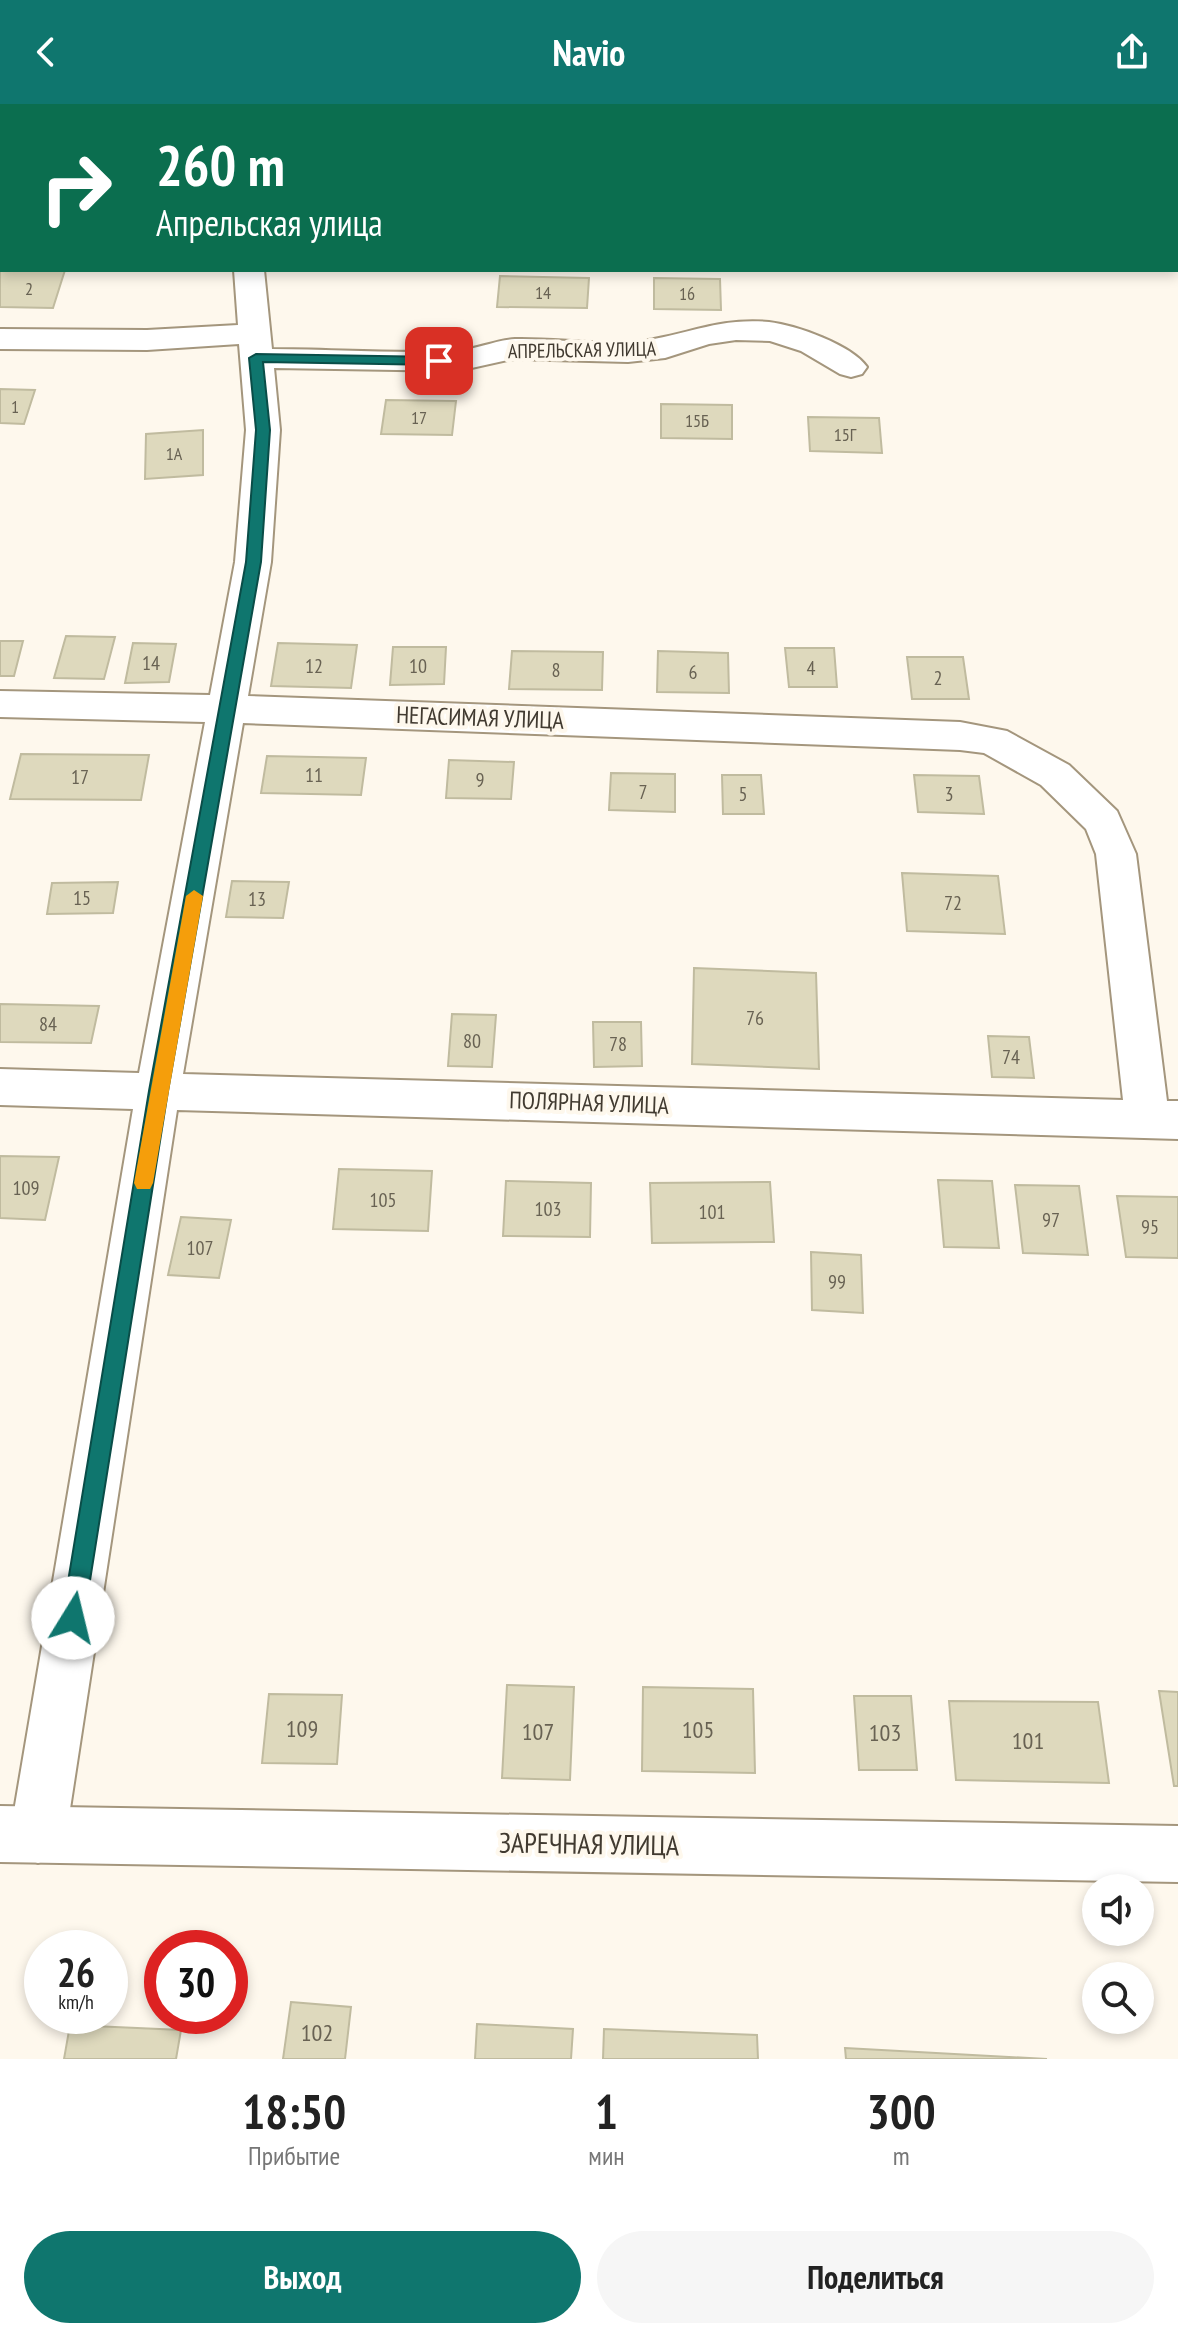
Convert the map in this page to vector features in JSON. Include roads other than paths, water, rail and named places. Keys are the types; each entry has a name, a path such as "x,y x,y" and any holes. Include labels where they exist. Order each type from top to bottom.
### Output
{"street":[{"path":"19,1835 253,562 263,430 249,272"},
{"name":"АПРЕЛЬСКАЯ УЛИЦА","path":"0,339 147,340 458,361 512,349 628,352 665,348 703,335 736,330 773,332 812,344 851,367"},
{"name":"НЕГАСИМАЯ УЛИЦА","path":"0,704 228,709 960,736 993,741 1055,775 1103,821 1116,854 1163,1120"},
{"name":"ПОЛЯРНАЯ УЛИЦА","path":"0,1087 1163,1120"},
{"name":"ЗАРЕЧНАЯ УЛИЦА","path":"19,1835 1178,1854"}]}
